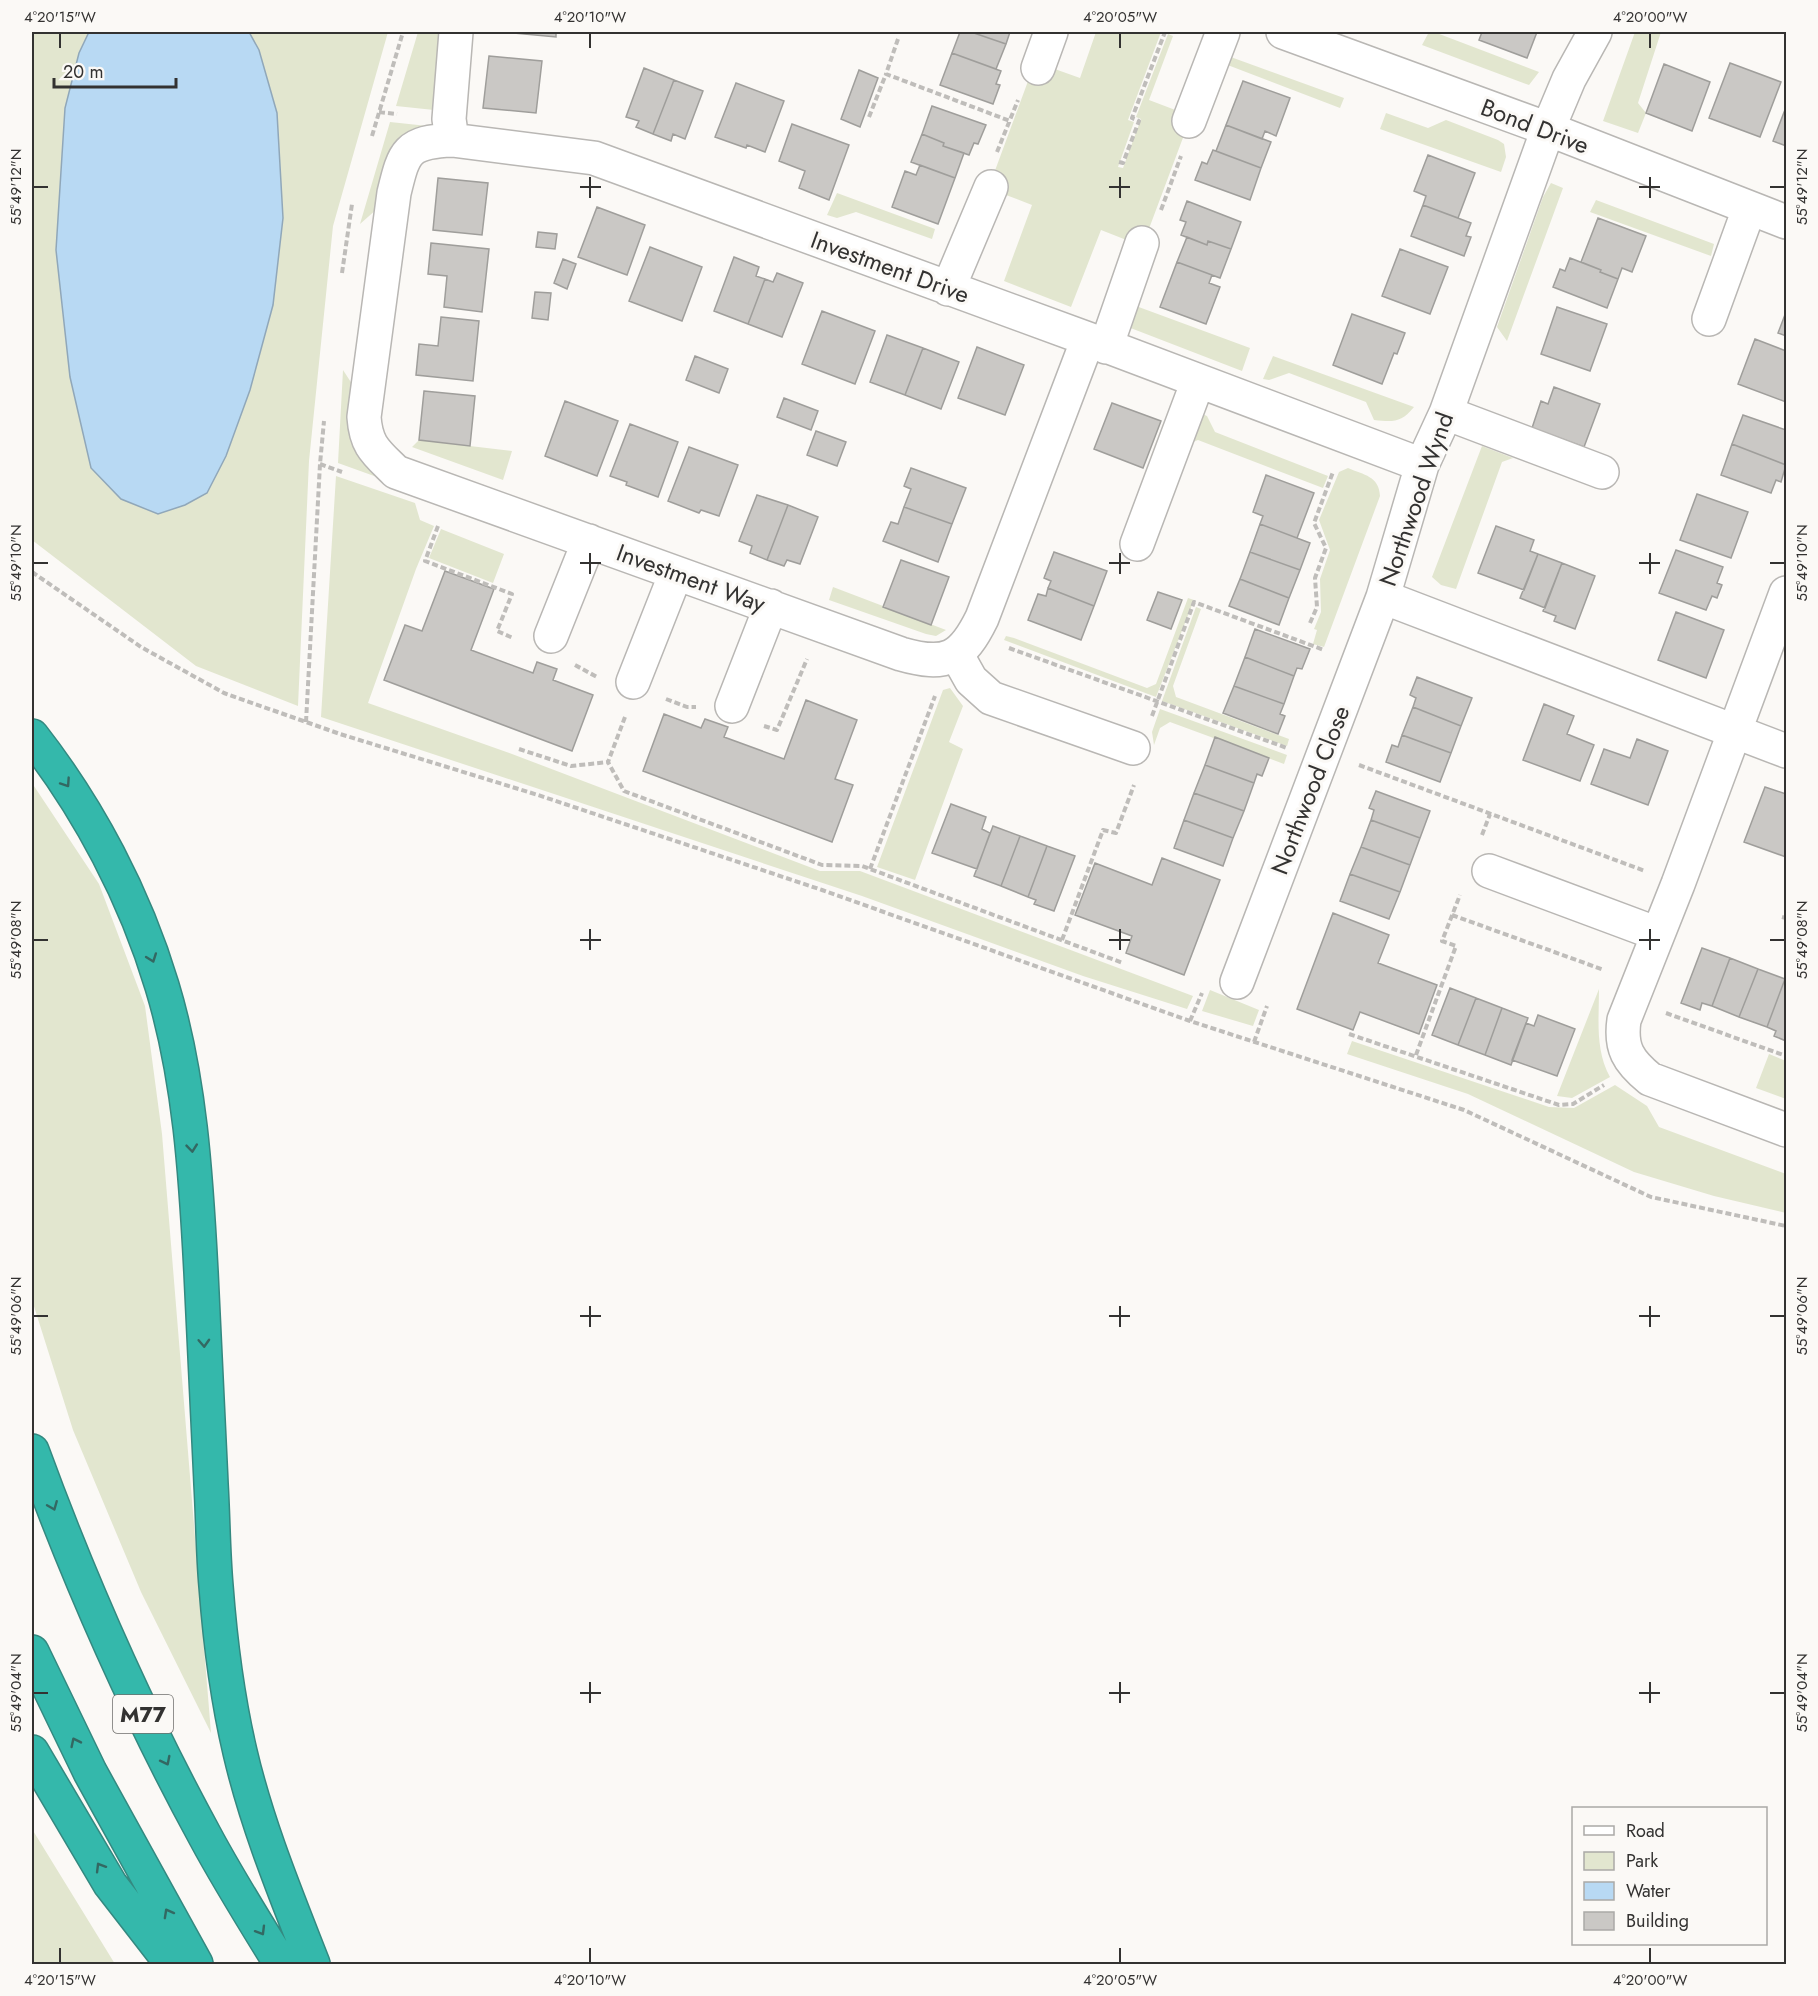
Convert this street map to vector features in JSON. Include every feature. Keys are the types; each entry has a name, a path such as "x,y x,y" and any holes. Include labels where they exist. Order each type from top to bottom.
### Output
{"highway":[{"path":"32,736 82,807 111,861 162,985 177,1050 190,1121 198,1199 216,1587 226,1669 240,1751 263,1832 313,1965"},
{"name":"M77","path":"32,1451 80,1571 154,1739 205,1837 281,1965"},
{"path":"32,1652 90,1772 196,1965"},
{"path":"32,1752 110,1884 172,1965"}],"street":[{"path":"452,140 448,119 456,32"},
{"path":"1038,68 1051,32"},
{"path":"1189,121 1224,32"},
{"name":"Bond Drive","path":"1283,32 1548,129 1786,222"},
{"name":"Northwood Wynd","path":"1594,32 1569,79 1548,129 1446,413 1422,465 1383,597 1786,751"},
{"name":"Investment Drive","path":"452,140 594,158 1422,465"},
{"name":"Investment Way","path":"452,140 431,141 412,148 405,154 392,205 364,417 365,432 372,447 396,472 901,654 915,658 957,650"},
{"path":"948,289 991,187"},
{"path":"1708,319 1749,209"},
{"path":"1142,243 1097,343 982,618 957,650 971,680 991,698 1142,735"},
{"path":"1137,544 1198,381"},
{"path":"1446,413 1602,472"},
{"path":"551,636 589,541"},
{"path":"633,682 676,573"},
{"path":"1786,593 1678,884 1624,1020 1622,1037 1625,1052 1650,1079 1786,1130"},
{"name":"Northwood Close","path":"1237,982 1383,597"},
{"path":"732,706 771,606"},
{"path":"1476,878 1658,934"}],"path":[{"path":"1119,162 1123,163 1139,121 1132,118 1165,32"},
{"path":"868,117 898,39"},
{"path":"991,187 989,174 1028,74 1038,68"},
{"path":"886,74 1010,121"},
{"path":"1142,243 1150,238 1191,131 1189,121"},
{"path":"1310,623 1317,607 1315,578 1326,548 1314,523 1346,436"},
{"path":"32,572 141,647 224,693 340,734 538,795 822,890 1190,1021 1464,1110 1651,1197 1786,1226"},
{"path":"1142,735 1158,701 1194,602 1358,663"},
{"path":"870,869 936,693 957,650 1158,701 1323,757 1678,884"},
{"path":"633,682 632,697 608,762 624,791 822,865 862,866 1123,963"},
{"path":"519,749 571,766 608,762"},
{"path":"1062,940 1103,830 1116,833 1135,783"},
{"path":"1416,1056 1456,946 1442,941 1452,915 1476,878"},
{"path":"1452,915 1786,1056"},
{"path":"1349,1034 1559,1105 1574,1104 1636,1066"}],"green space":[{"path":"32,32 89,32 79,53 65,108 56,250 70,377 91,468 226,456 250,390 273,305 283,218 277,113 259,50 249,32 388,32 333,226 309,461 298,706 196,666 32,540"},
{"path":"418,32 443,32 434,110 396,106"},
{"path":"1096,32 1161,32 1128,120 1134,122 1118,167 1123,168 1141,119 1136,117 1168,34 1173,36 1149,100 1178,111 1187,127 1147,234 1129,241 1101,230 1071,307 1004,281 1032,205 1006,195 1009,184 993,176 1031,73 1052,68 1080,78"},
{"path":"1429,32 1539,72 1529,85 1422,45"},
{"path":"1635,32 1661,32 1638,103 1646,113 1638,133 1603,121"},
{"path":"1228,56 1344,98 1340,108 1225,64"},
{"path":"1386,113 1428,128 1446,120 1498,140 1504,144 1506,157 1501,172 1380,129"},
{"path":"390,122 437,127 398,146 383,170 377,209 360,224"},
{"path":"1551,183 1563,188 1507,341 1497,327 1543,197"},
{"path":"837,193 935,229 932,239 856,212 837,218 827,215"},
{"path":"1596,200 1714,244 1711,256 1590,212"},
{"path":"1136,306 1250,348 1242,371 1128,327"},
{"path":"1273,356 1414,407 1401,419 1374,420 1366,402 1289,373 1269,380 1263,379"},
{"path":"343,370 356,390 388,481 338,463"},
{"path":"1200,413 1207,416 1215,432 1328,476 1323,488 1198,440 1188,444"},
{"path":"419,440 512,451 503,480 412,447"},
{"path":"1482,446 1513,458 1502,462 1456,589 1441,585 1432,577"},
{"path":"1348,468 1374,480 1380,496 1324,647 1313,644 1317,630 1314,629 1321,612 1320,579 1330,550 1319,520 1339,472"},
{"path":"336,476 415,503 420,520 434,526 416,569 368,703 512,754 820,871 860,871 1193,996 1187,1009 1083,976 862,896 321,717"},
{"path":"441,529 504,554 493,583 429,558"},
{"path":"833,587 946,630 936,636 926,634 829,600"},
{"path":"1188,598 1194,600 1156,697 1004,640 1006,636 1014,638 1147,688 1156,684"},
{"path":"1196,607 1201,609 1173,686 1176,697 1289,739 1287,746 1162,701"},
{"path":"950,688 963,706 949,742 963,749 915,880 877,867 943,690"},
{"path":"1160,709 1287,755 1284,764 1170,722 1160,728 1154,745 1152,732"},
{"path":"32,783 99,884 145,1006 162,1134 211,1733 141,1592 73,1430 32,1300"},
{"path":"1599,989 1600,1045 1610,1077 1572,1098 1557,1096"},
{"path":"1210,990 1259,1010 1253,1026 1202,1011"},
{"path":"1352,1041 1549,1107 1574,1108 1615,1085 1647,1106 1659,1127 1786,1174 1786,1213 1714,1196 1634,1172 1468,1094 1347,1054"},
{"path":"1769,1054 1786,1061 1786,1099 1756,1088"},
{"path":"32,1829 115,1964 32,1964"}],"water":[{"path":"89,32 249,32 259,50 277,113 283,218 273,305 250,390 226,456 207,493 185,505 158,514 121,499 91,468 70,377 56,250 65,108 79,53"}],"building":[{"path":"503,32 556,32 556,37"},
{"path":"960,32 971,32 1006,44 996,69 952,53"},
{"path":"971,32 1010,32 1006,44"},
{"path":"1482,32 1537,32 1527,58 1479,40"},
{"path":"952,53 1001,71 996,84 1000,85 993,104 940,85"},
{"path":"489,56 542,61 536,113 483,108"},
{"path":"1730,63 1781,82 1760,137 1709,118"},
{"path":"1664,64 1710,82 1692,131 1646,113"},
{"path":"644,68 674,80 653,134 636,127 639,121 626,117"},
{"path":"859,70 878,78 860,127 841,119"},
{"path":"674,80 703,91 685,139 673,134 671,141 653,134"},
{"path":"1243,81 1290,98 1276,136 1265,131 1262,139 1226,125"},
{"path":"736,83 784,101 765,152 715,137"},
{"path":"932,106 986,125 978,144 974,143 969,155 943,146 944,143 922,134"},
{"path":"1786,107 1786,146 1773,141"},
{"path":"792,124 849,145 829,200 799,188 805,171 779,161"},
{"path":"1226,125 1271,142 1261,168 1216,151"},
{"path":"922,134 944,143 943,146 964,153 955,178 911,162"},
{"path":"1213,150 1261,168 1250,200 1195,180 1202,162 1207,164"},
{"path":"1428,155 1475,173 1458,218 1423,205 1426,196 1414,191"},
{"path":"920,165 955,178 938,224 892,207 905,171 916,175"},
{"path":"438,178 488,183 482,235 433,230"},
{"path":"1187,201 1241,222 1231,249 1208,241 1207,245 1181,235 1186,222 1180,220"},
{"path":"1423,205 1471,223 1466,236 1471,237 1464,256 1411,236"},
{"path":"597,207 645,225 627,275 578,257"},
{"path":"1598,218 1646,236 1632,272 1622,268 1618,279 1581,262"},
{"path":"538,232 557,234 555,249 536,247"},
{"path":"1187,237 1207,245 1208,241 1231,249 1220,278 1177,262"},
{"path":"431,243 489,249 482,312 444,307 447,276 428,274"},
{"path":"650,247 702,267 682,321 629,301"},
{"path":"1400,249 1448,267 1430,314 1382,296"},
{"path":"734,257 759,267 756,276 765,279 748,324 714,311"},
{"path":"1570,258 1618,279 1607,308 1553,287 1560,269 1565,271"},
{"path":"563,259 576,264 567,289 554,283"},
{"path":"1177,262 1212,275 1209,283 1220,287 1206,324 1160,307"},
{"path":"777,273 803,283 782,337 748,324 765,279 773,282"},
{"path":"535,292 551,293 548,320 532,318"},
{"path":"1557,307 1607,324 1590,371 1541,354"},
{"path":"822,311 875,331 855,384 802,364"},
{"path":"1786,312 1786,336 1778,333"},
{"path":"1352,314 1405,333 1397,354 1394,353 1382,384 1333,365"},
{"path":"441,317 479,321 473,381 416,375 419,344 438,346"},
{"path":"887,335 923,348 905,395 870,382"},
{"path":"1755,339 1786,351 1786,402 1738,384"},
{"path":"977,347 1024,365 1005,415 958,398"},
{"path":"923,348 959,362 941,409 905,395"},
{"path":"695,356 728,369 719,393 686,380"},
{"path":"1554,387 1600,404 1584,447 1532,428 1541,401 1548,404"},
{"path":"424,391 475,396 470,446 419,440"},
{"path":"784,398 818,411 811,430 777,417"},
{"path":"565,401 618,421 597,476 545,456"},
{"path":"1112,403 1161,421 1143,468 1094,449"},
{"path":"1743,415 1786,430 1786,465 1732,444"},
{"path":"630,424 678,442 658,497 626,485 627,482 610,476"},
{"path":"816,431 846,442 837,466 807,455"},
{"path":"1732,444 1786,465 1781,482 1776,480 1771,493 1721,475"},
{"path":"689,447 738,465 719,516 701,510 699,513 668,501"},
{"path":"911,468 966,488 952,524 904,507 911,489 904,486"},
{"path":"1266,475 1314,493 1297,538 1260,524 1263,516 1253,512"},
{"path":"1697,494 1748,512 1731,558 1680,540"},
{"path":"757,495 788,505 767,560 750,553 752,546 739,541"},
{"path":"788,505 818,517 800,564 787,560 784,566 767,560"},
{"path":"904,507 952,524 938,562 883,541 891,522 898,524"},
{"path":"1260,524 1310,543 1300,570 1250,552"},
{"path":"1496,526 1534,540 1530,551 1538,554 1524,590 1478,573"},
{"path":"1676,550 1723,567 1717,583 1722,585 1717,598 1712,596 1706,610 1659,593"},
{"path":"1054,552 1107,571 1094,606 1048,588 1051,581 1044,578"},
{"path":"1250,552 1300,570 1289,598 1240,579"},
{"path":"1538,554 1562,563 1545,608 1520,598"},
{"path":"901,560 949,577 931,625 883,607"},
{"path":"1562,563 1595,576 1575,629 1554,621 1556,616 1543,611"},
{"path":"445,571 494,589 471,650 533,673 537,662 557,669 553,680 593,695 572,751 384,680 405,625 422,631"},
{"path":"1240,579 1289,598 1279,625 1229,606"},
{"path":"1048,588 1094,606 1081,640 1028,620 1038,594 1046,596"},
{"path":"1158,592 1182,600 1171,629 1147,620"},
{"path":"1676,612 1724,630 1706,678 1658,660"},
{"path":"1255,629 1310,649 1302,669 1297,668 1294,676 1245,657"},
{"path":"1245,657 1294,676 1284,704 1234,686"},
{"path":"1417,677 1472,698 1461,726 1413,707 1416,698 1410,695"},
{"path":"1234,686 1284,704 1280,714 1285,716 1278,734 1223,713"},
{"path":"806,700 857,720 835,779 853,785 832,842 643,771 664,714 701,728 705,719 728,727 724,737 784,759"},
{"path":"1544,704 1574,716 1567,734 1594,745 1580,781 1523,760"},
{"path":"1413,707 1461,726 1451,753 1402,735"},
{"path":"1402,735 1451,753 1440,782 1386,762 1392,745 1398,747"},
{"path":"1215,737 1269,758 1262,776 1257,774 1254,783 1205,765"},
{"path":"1637,739 1668,751 1648,805 1591,784 1604,749 1630,758"},
{"path":"1205,765 1254,783 1244,811 1194,793"},
{"path":"1765,787 1786,794 1786,857 1744,842"},
{"path":"1376,791 1430,811 1420,838 1371,820 1374,810 1369,808"},
{"path":"1194,793 1244,811 1233,838 1184,820"},
{"path":"951,804 986,817 982,829 990,833 977,869 932,853"},
{"path":"1184,820 1233,838 1223,866 1174,848"},
{"path":"1371,820 1420,838 1410,865 1361,847"},
{"path":"993,826 1020,836 1001,886 974,876"},
{"path":"1020,836 1047,846 1028,897 1001,886"},
{"path":"1047,846 1075,856 1054,911 1034,904 1036,900 1028,897"},
{"path":"1361,847 1410,865 1400,892 1350,874"},
{"path":"1162,858 1220,880 1184,975 1126,953 1132,936 1075,915 1095,863 1152,885"},
{"path":"1350,874 1400,892 1389,919 1340,901"},
{"path":"1333,913 1389,935 1378,963 1437,985 1419,1034 1360,1012 1353,1030 1297,1009"},
{"path":"1702,948 1730,958 1712,1006 1702,1003 1700,1010 1681,1003"},
{"path":"1730,958 1758,969 1739,1017 1712,1006"},
{"path":"1758,969 1785,979 1767,1027 1739,1017"},
{"path":"1785,979 1786,1041 1774,1036 1776,1031 1767,1027"},
{"path":"1450,988 1476,998 1458,1045 1432,1035"},
{"path":"1476,998 1502,1008 1485,1055 1458,1045"},
{"path":"1502,1008 1528,1018 1511,1065 1485,1055"},
{"path":"1538,1015 1575,1029 1557,1076 1512,1060 1526,1023 1534,1026"}]}
